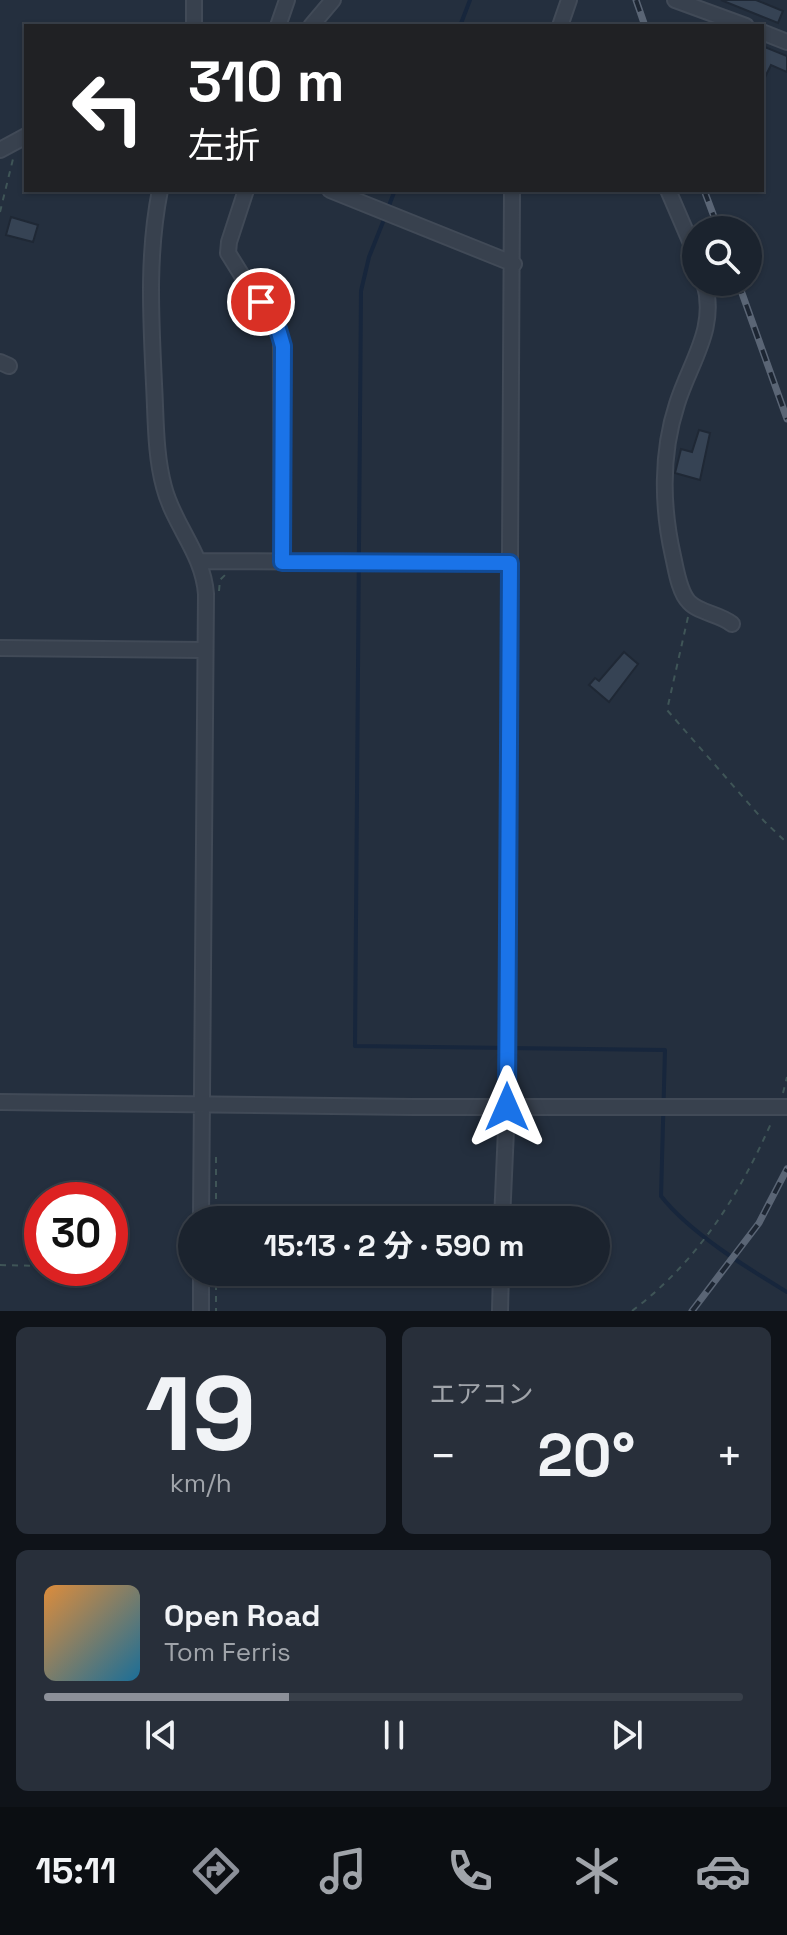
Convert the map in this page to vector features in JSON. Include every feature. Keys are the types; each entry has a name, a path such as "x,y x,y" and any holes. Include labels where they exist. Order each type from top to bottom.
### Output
{"street":[{"path":"194,0 194,24"},
{"path":"279,24 287,0"},
{"path":"313,24 333,0"},
{"path":"561,24 569,0"},
{"path":"675,0 741,24"},
{"path":"764,33 787,42"},
{"path":"0,150 20,139"},
{"path":"160,192 149,278 159,460 169,504 199,561 206,594 203,650 201,1206"},
{"path":"245,192 228,253 281,338 282,562"},
{"path":"335,192 514,264"},
{"path":"503,1206 507,1107 512,192"},
{"path":"669,192 682,223"},
{"path":"706,296 709,319 677,405 664,472 669,538 678,577 690,604 732,624"},
{"path":"199,561 510,563"},
{"path":"0,648 203,650"},
{"path":"0,1102 782,1107"},
{"path":"201,1286 201,1311"},
{"path":"500,1311 501,1286"}],"path":[{"path":"0,212 20,139"},
{"path":"219,600 220,580 232,573"},
{"path":"690,604 667,710 787,843"},
{"path":"632,1311 696,1248 734,1199 782,1107 787,1077"},
{"path":"216,1148 216,1206"},
{"path":"0,1265 24,1266"},
{"path":"216,1286 216,1311"}],"building":[{"path":"721,0 756,0 783,11 778,23"},
{"path":"764,47 787,56 787,72 771,65 764,79"},
{"path":"11,217 38,225 33,242 6,235"},
{"path":"699,430 710,433 700,480 675,473 681,449 692,452"},
{"path":"624,652 638,664 609,702 589,685 595,678 599,681"}],"waterway":[{"path":"461,24 470,0"},
{"path":"388,208 394,192"},
{"path":"385,217 369,257 361,291 355,1046 665,1050 661,1196 703,1236 787,1292"}],"railway":[{"path":"636,0 644,24"},
{"path":"705,192 714,216"},
{"path":"743,296 787,419"},
{"path":"692,1311 759,1223 787,1169"}],"route":[{"path":"261,302 278,329 283,346 282,562 510,563 507,1107"}]}
